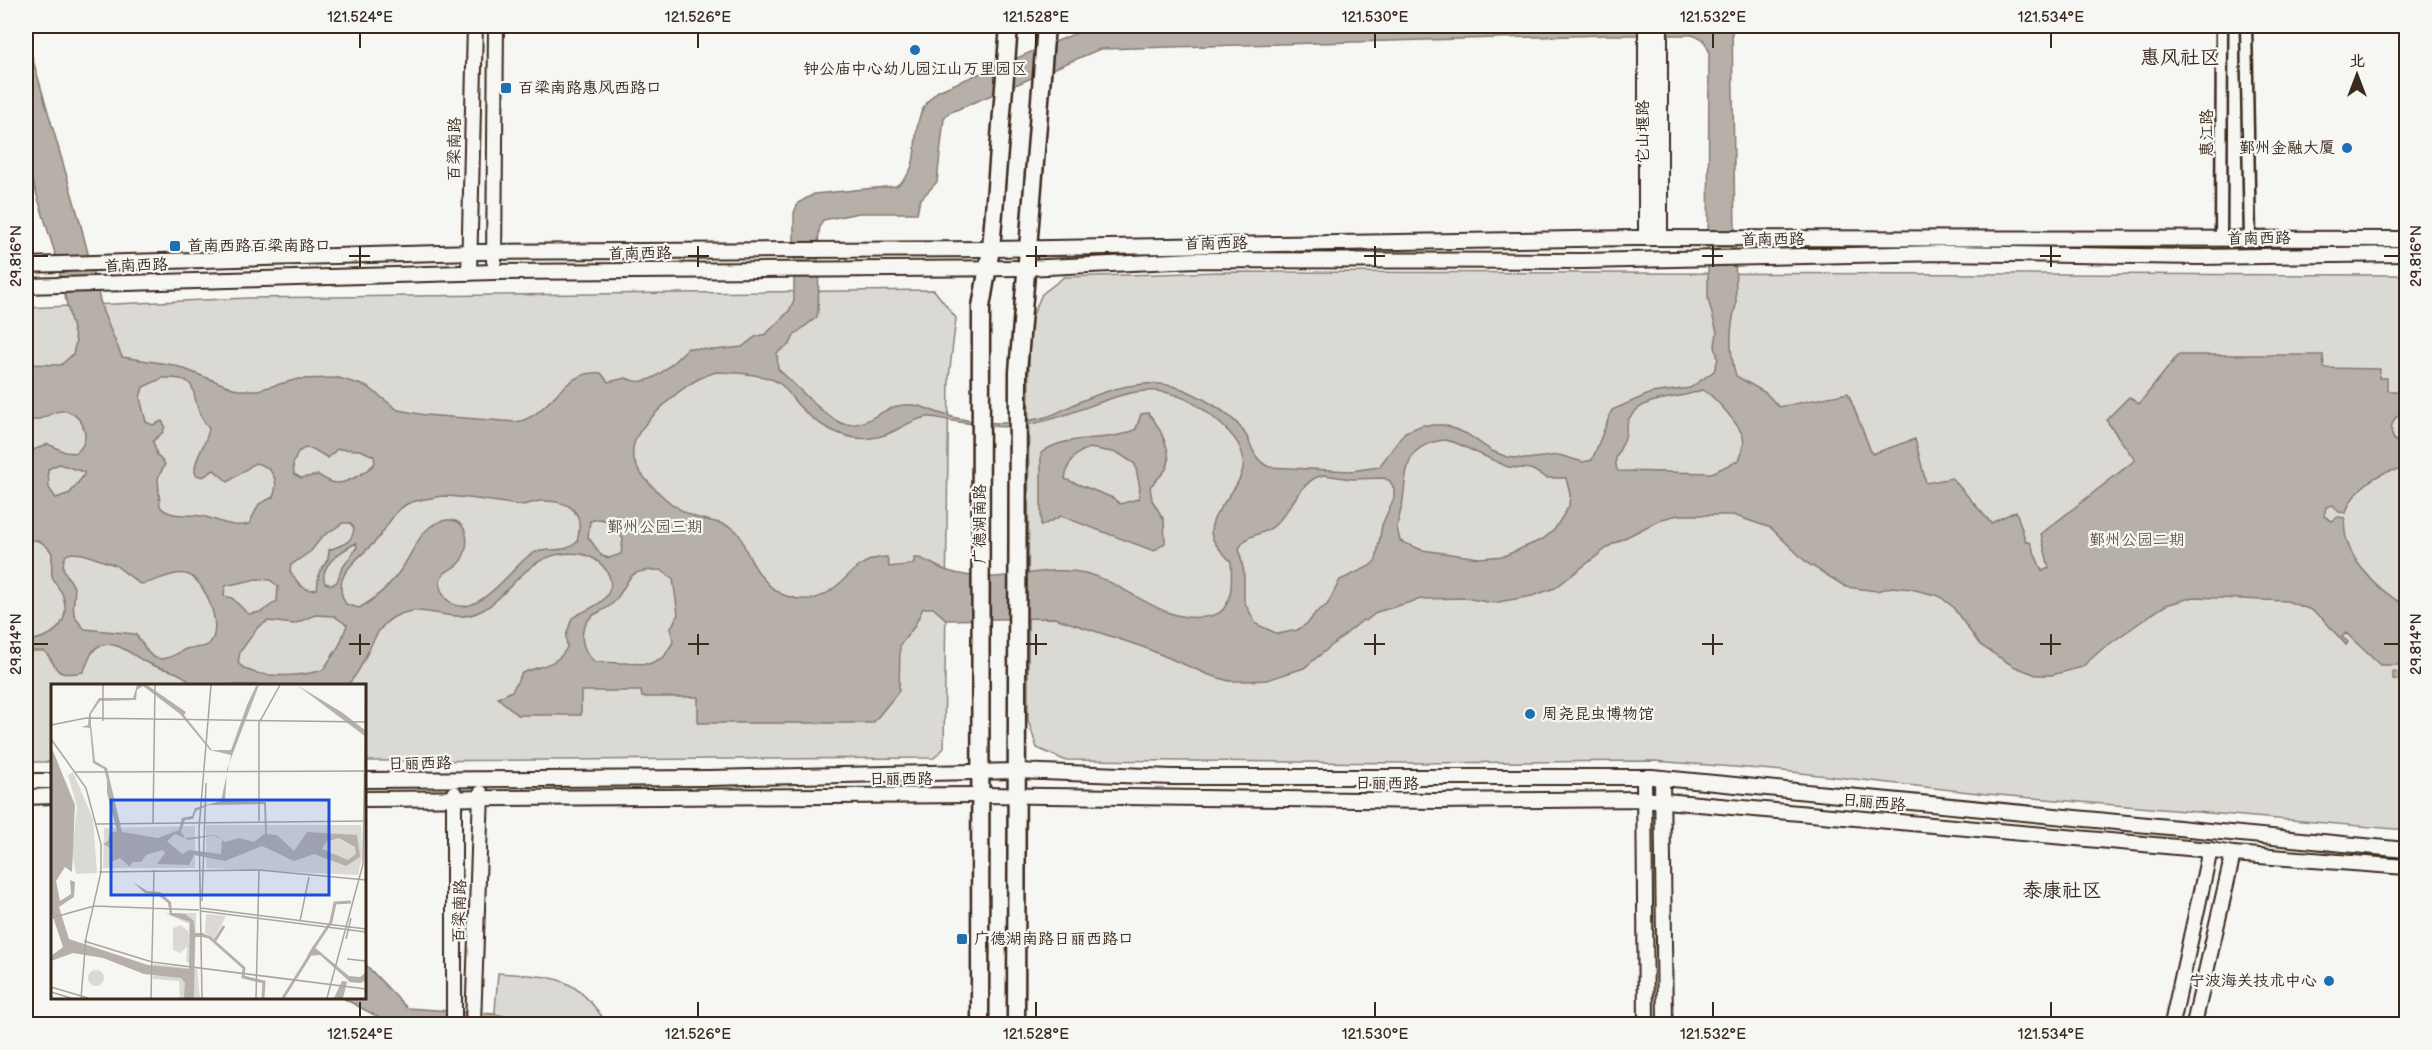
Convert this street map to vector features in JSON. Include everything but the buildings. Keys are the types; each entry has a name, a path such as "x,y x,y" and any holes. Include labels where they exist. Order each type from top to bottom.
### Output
{"main road":[{"name":"百梁南路","path":"469,273 475,26"},
{"path":"494,272 496,26"},
{"name":"广德湖南路","path":"980,1024 981,307 991,249 1009,26"},
{"path":"1016,1024 1018,372 1046,26"},
{"name":"它山堰路","path":"1646,26 1653,238"},
{"name":"它山堰路","path":"1653,238 1660,26"},
{"name":"首南西路","path":"26,266 469,252 991,249 1653,238 2406,239"},
{"name":"首南西路","path":"26,286 494,272 1026,268 1196,260 1583,261 1943,253 2199,257 2406,254"},
{"name":"日丽西路","path":"366,780 709,778 979,771 1172,777 1644,777 2406,850"},
{"path":"1644,777 1646,1024"},
{"path":"1662,778 1665,1024"},
{"name":"百梁南路","path":"473,1024 481,779"},
{"name":"百梁南路","path":"454,780 454,1024"},
{"path":"26,781 51,781"},
{"name":"日丽西路","path":"366,799 980,795 1436,801 1643,799 2210,850 2233,854 2406,867"},
{"path":"26,797 51,796"},
{"path":"2172,1024 2210,850"},
{"path":"2194,1024 2233,854"}],"street":[{"name":"惠江路","path":"2221,240 2222,26"},
{"path":"2246,26 2250,240"}],"green space":[{"name":"鄞州公园二期","path":"1221,272 2406,275 2406,830 1987,794 1774,770 1654,761 1410,763 1064,760 1037,748 1028,720 1029,324 1042,294 1064,277"},
{"name":"鄞州公园三期","path":"934,290 956,318 949,377 944,748 934,758 366,761 366,684 51,684 51,762 26,762 26,308 248,298"},
{"path":"498,973 534,975 561,981 584,995 607,1024 494,1024"}],"shaded area":[{"path":"1093,26 1732,26 1736,305 1731,341 1736,376 1766,393 1779,407 1848,393 1872,454 1915,439 1926,483 1952,478 1991,523 2016,511 2026,542 2030,542 2042,571 2049,568 2041,534 2135,460 2106,420 2129,397 2139,404 2178,355 2323,355 2324,368 2380,369 2379,378 2387,378 2387,391 2406,391 2406,410 2395,419 2391,430 2395,441 2406,449 2406,472 2398,470 2379,475 2354,496 2346,513 2339,512 2333,505 2326,507 2324,516 2332,521 2338,517 2345,518 2348,545 2363,570 2384,591 2406,606 2406,681 2393,679 2393,671 2401,672 2401,665 2380,665 2346,633 2342,637 2348,642 2346,645 2322,618 2311,610 2287,601 2194,597 2166,605 2101,650 2082,667 2052,675 2036,675 2013,666 1980,645 1952,606 1939,596 1892,587 1877,591 1846,587 1807,563 1771,528 1733,515 1678,515 1662,519 1611,545 1555,588 1532,596 1493,603 1465,598 1421,599 1377,612 1366,621 1363,620 1304,668 1267,680 1229,681 1143,647 1055,618 947,620 933,608 923,608 914,627 900,645 899,691 873,723 698,723 698,697 642,697 641,691 581,691 581,715 518,715 498,698 512,691 522,673 547,665 563,654 567,647 566,636 572,618 600,603 608,593 610,578 607,571 596,560 581,554 560,554 542,560 528,569 492,604 479,612 455,616 413,611 396,616 380,629 360,668 348,684 189,684 188,680 179,674 150,664 119,647 106,644 93,651 83,672 65,674 57,670 44,651 26,651 26,641 44,637 57,629 65,615 65,606 62,593 52,576 52,553 40,542 30,540 26,542 26,453 48,444 65,452 76,453 81,448 85,436 82,424 67,411 56,412 38,420 26,420 26,364 61,365 73,354 76,342 54,250 26,160 26,36 80,222 103,312 122,357 174,365 238,390 258,390 298,379 339,378 368,387 398,410 425,415 516,422 528,419 538,412 576,378 601,373 608,382 626,378 643,381 660,374 688,348 715,350 742,347 755,337 766,334 789,311 794,300 794,213 798,203 814,194 896,186 906,177 912,166 917,129 926,103 938,91","holes":["1607,35 1692,35 1703,39 1709,51 1708,299 1717,332 1715,346 1718,359 1714,371 1690,388 1651,393 1612,410 1592,460 1583,462 1559,455 1526,459 1507,457 1492,451 1467,434 1445,425 1423,425 1405,432 1379,467 1351,471 1269,467 1259,460 1244,432 1230,417 1209,402 1187,391 1156,384 1133,385 1110,390 1050,416 1020,422 981,422 955,418 909,405 888,409 860,423 844,424 829,416 778,369 777,353 790,344 795,334 817,317 818,250 820,226 823,220 859,213 917,213 920,200 937,182 944,118 949,113 1100,49","716,372 765,377 785,388 797,404 823,426 842,435 862,439 880,437 913,421 927,417 1007,427 1055,418 1129,393 1152,391 1176,395 1201,408 1229,432 1240,448 1244,463 1240,477 1212,525 1213,541 1231,562 1228,600 1221,612 1214,615 1196,618 1179,616 1148,603 1101,578 1085,573 1049,571 1001,577 979,577 948,571 919,558 914,558 914,564 889,567 887,557 872,559 860,565 830,591 818,597 804,599 786,596 779,593 761,576 736,531 725,525 695,517 678,508 646,479 635,463 633,446 642,429 665,404 697,380","163,378 182,379 191,385 200,414 209,429 197,459 196,475 203,477 214,470 228,482 255,463 270,471 276,485 273,497 259,504 249,524 236,525 201,516 173,514 160,506 158,478 165,464 157,455 153,441 163,432 165,426 162,421 153,425 146,422 140,398 143,387","1701,390 1706,392 1718,402 1741,432 1743,446 1739,460 1712,473 1618,471 1616,467 1618,452 1625,438 1629,419 1635,411 1652,402","1445,440 1508,467 1531,469 1547,478 1566,478 1570,494 1569,506 1554,530 1543,539 1504,556 1479,558 1422,550 1400,541 1397,528 1410,460 1422,447 1432,442","305,448 313,449 328,458 337,449 360,450 374,456 375,463 354,478 336,483 318,475 301,478 294,474 293,464 298,452","59,464 84,472 70,493 56,498 49,488 48,469","1324,475 1351,479 1384,478 1390,481 1394,489 1394,498 1382,525 1376,560 1370,566 1340,580 1327,605 1315,613 1309,622 1297,630 1278,634 1256,624 1244,601 1244,573 1239,549 1246,539 1276,524 1309,482","443,496 520,505 540,501 567,505 577,515 579,522 577,542 565,548 533,553 481,600 460,606 445,597 440,588 440,581 444,574 456,566 462,558 467,544 466,536 461,524 447,520 438,522 420,538 398,574 377,596 359,608 346,604 341,593 344,574 380,536 395,514 411,502","600,519 611,522 623,539 621,554 609,558 602,556 588,537 590,521","343,523 350,523 354,528 349,540 329,550 328,559 319,573 317,589 312,590 301,586 290,571 291,565 311,551 322,537","356,543 357,547 341,570 337,582 332,585 325,583 324,576 328,564","83,554 115,565 140,584 171,575 189,575 202,587 211,607 215,628 209,644 186,649 160,659 150,654 135,634 85,629 78,622 73,610 75,590 64,571 63,564 66,555","661,570 673,579 678,614 671,628 673,642 664,657 649,664 595,662 586,652 582,640 584,628 591,617 611,605 629,579 639,572","257,579 270,580 278,586 277,601 261,612 248,614 232,598 224,596 225,586","315,615 334,616 347,625 339,646 323,670 279,676 255,673 238,663 240,652 258,627 268,621 294,624"]},
{"path":"1148,413 1167,448 1166,469 1150,487 1152,500 1164,520 1165,543 1154,551 1061,516 1041,526 1041,453 1063,442 1113,436 1136,429 1141,414","holes":["1089,448 1118,453 1135,464 1140,488 1138,499 1120,504 1113,498 1065,479 1072,459 1083,450"]},
{"path":"366,965 407,1008 494,1014 546,1024 391,1024 345,999 366,999"}],"place":[{"name":"钟公庙中心幼儿园江山万里园区","path":"915,50"},
{"name":"百梁南路惠风西路口","path":"506,88"},
{"name":"鄞州金融大厦","path":"2347,148"},
{"name":"首南西路百梁南路口","path":"175,246"},
{"name":"周尧昆虫博物馆","path":"1530,714"},
{"name":"广德湖南路日丽西路口","path":"962,939"},
{"name":"宁波海关技术中心","path":"2329,981"}],"district":[{"name":"惠风社区","path":"2180,58"},
{"name":"泰康社区","path":"2062,891"}]}
